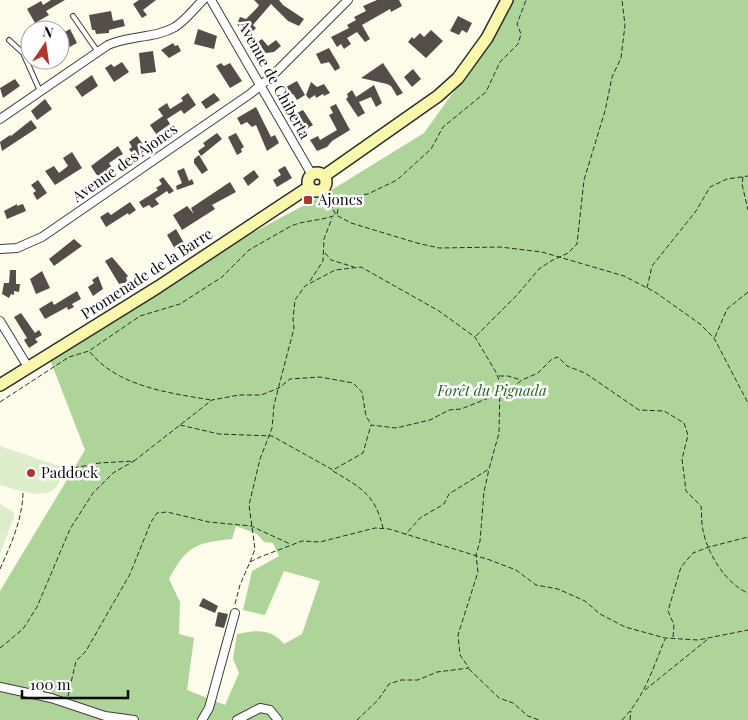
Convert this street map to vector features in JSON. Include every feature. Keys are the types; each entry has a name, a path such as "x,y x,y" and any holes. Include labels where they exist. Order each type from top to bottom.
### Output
{"main road":[{"path":"329,178 320,173 312,174 308,180 307,189 314,191 323,189 329,178 438,96 458,78 487,38 507,0"},
{"name":"Promenade de la Barre","path":"0,385 158,288 273,214 307,189"}],"street":[{"path":"0,119 117,41 162,33 175,27 203,0"},
{"name":"Avenue de Chiberta","path":"212,0 312,174"},
{"name":"Avenue des Ajoncs","path":"0,250 17,248 42,237 260,86 348,0"},
{"path":"0,322 28,367"},
{"path":"203,720 209,708 235,613"},
{"path":"0,686 66,703 105,716 134,720"},
{"path":"237,720 260,708 270,710 278,720"}],"lane":[{"path":"73,16 98,52"},
{"path":"9,40 23,53 40,91"}],"path":[{"path":"0,402 69,356 89,351 140,316 180,304 222,277 249,250 291,226 332,217 336,215 339,205 350,196 368,194 398,180 431,149 443,127 486,92 500,62 518,44 521,34 517,24 526,0"},
{"path":"475,337 517,296 539,269 561,257 577,244 584,180 605,112 612,77 621,58 626,25 622,0"},
{"path":"744,176 742,184 748,210"},
{"path":"647,288 652,266 696,211 710,187 727,179 748,176"},
{"path":"329,178 327,196 336,215 364,228 439,248 500,247 561,257 624,276 647,288 700,324 714,338 748,403"},
{"path":"307,189 310,196 327,196"},
{"path":"235,613 236,600 255,550 249,505 267,435 272,428 279,388 294,328 295,300 300,291 310,282 323,261 324,239 332,217"},
{"path":"324,252 331,260 372,272 387,283 439,311 475,337 498,376 500,394 499,432 484,492 480,541 476,555 478,572 458,636 460,655 469,668 498,698 513,703 528,716 539,720"},
{"path":"310,282 335,270 357,267"},
{"path":"714,338 727,309 748,292"},
{"path":"89,351 97,360 120,375 148,387 212,400 239,395 261,395 279,388 290,379 320,377 353,383 362,392 366,416 371,425 363,453 333,470"},
{"path":"371,425 396,428 430,420 449,410 461,410 500,394 522,380 538,373 552,359 558,357 568,366 584,373 639,410 664,411 681,420 688,431 688,439 682,459 686,491 702,506 702,528 715,559 730,582 748,593"},
{"path":"498,376 508,376 522,380"},
{"path":"0,648 23,629 36,607 70,529 93,493 113,472 134,461 212,400"},
{"path":"180,425 219,434 267,435 288,443 359,487 374,501 383,528"},
{"path":"74,468 98,463 134,461"},
{"path":"405,535 420,518 444,504 450,494 489,469"},
{"path":"0,569 16,533 22,510 23,493"},
{"path":"66,703 76,661 86,651 130,574 151,522 157,513 167,512 209,522 251,526 290,544"},
{"path":"250,562 290,544 302,541 320,542 361,531 383,528 476,555 516,570 536,585 558,589 585,601 600,614 625,627 665,638 698,640 748,630"},
{"path":"672,639 674,625 668,611 681,567 694,553 748,537"},
{"path":"622,720 644,691 665,638"},
{"path":"644,691 669,673 708,638"},
{"path":"357,720 378,700 389,684 401,680 418,680 437,672 469,668"},
{"path":"630,720 631,710"}],"green space":[{"name":"Forêt du Pignada","path":"512,0 748,0 748,720 0,720 0,591 85,450 49,357 179,272 325,194 424,133 495,34","holes":["236,526 257,534 264,542 273,543 279,556 252,571 243,610 265,615 284,571 320,581 302,634 284,644 274,635 263,631 237,634 233,659 239,673 225,705 187,690 194,638 179,634 180,602 169,579 187,552 201,544 232,539"]},
{"name":"Paddock","path":"0,446 62,467 60,480 56,488 40,494 19,491 0,485"},
{"path":"0,504 14,512 14,517 0,554"}],"building":[{"path":"51,0 65,0 46,11 49,15 40,20 33,20 27,9 41,1 43,5"},
{"path":"139,0 156,0 143,10 147,15 142,18 133,4"},
{"path":"254,0 279,0 283,5 304,19 299,26 288,21 271,4 253,25 256,28 250,34 238,22 240,17 246,19 257,8 259,5"},
{"path":"377,0 399,0 402,6 391,12 390,9 362,25 370,39 365,42 357,32 347,38 351,44 344,49 341,44 337,47 331,37 349,28 347,25 356,20 354,17 366,11 363,6"},
{"path":"111,11 113,21 123,19 125,26 109,30 109,33 96,34 95,30 92,30 89,15"},
{"path":"458,16 472,23 467,33 462,30 459,35 450,31"},
{"path":"70,29 77,43 70,47"},
{"path":"198,29 217,36 214,49 194,44"},
{"path":"431,30 443,41 426,58 408,42 412,37 414,39 420,33 424,37"},
{"path":"262,39 268,46 276,40 281,46 274,52 266,53 256,43"},
{"path":"173,43 175,46 178,45 181,51 169,58 161,50"},
{"path":"329,48 340,68 335,71 329,62 321,64 316,54"},
{"path":"153,51 156,72 141,74 139,53"},
{"path":"122,62 129,72 114,82 105,68 111,64 114,67"},
{"path":"221,63 224,66 230,63 242,81 230,88 216,66"},
{"path":"383,63 403,93 397,96 391,86 387,84 361,78"},
{"path":"413,69 421,79 412,87 404,77"},
{"path":"92,75 98,86 82,97 75,87"},
{"path":"15,79 20,86 3,98 0,88"},
{"path":"297,81 305,95 297,100 286,87"},
{"path":"311,82 317,87 324,84 330,93 316,98 315,95 309,99 306,95"},
{"path":"374,85 382,103 376,107 371,97 359,102 365,113 358,117 346,99 348,97 347,94 352,90 356,97"},
{"path":"188,93 196,105 184,114 181,110 167,119 170,124 156,134 150,125 163,116 158,109 167,103 170,109 183,101 181,98"},
{"path":"214,93 220,100 206,109 201,102"},
{"path":"45,99 52,109 37,120 31,111"},
{"path":"336,104 350,130 332,141 327,147 317,151 310,140 318,136 320,140 337,130 329,115 333,113 330,107"},
{"path":"256,107 271,137 275,135 279,143 267,151 256,125 252,127 247,122 241,125 237,118"},
{"path":"303,110 313,125 305,130 295,114"},
{"path":"31,120 37,128 2,151 0,142"},
{"path":"217,133 222,139 201,156 198,151 205,146 203,143"},
{"path":"236,133 244,147 241,149 242,152 237,155 228,137"},
{"path":"137,136 147,150 135,158 129,149 132,147 129,142"},
{"path":"118,146 123,154 109,163 112,168 100,177 91,166"},
{"path":"72,152 82,168 55,185 45,171 54,166 59,173 68,166 63,158"},
{"path":"199,155 208,170 202,174 194,163 194,159"},
{"path":"285,166 292,178 277,187 273,180 281,175 278,170"},
{"path":"184,168 189,181 192,179 194,184 177,190 176,186 182,183 177,171"},
{"path":"254,170 259,177 248,186 243,178"},
{"path":"163,177 174,191 169,194 167,191 155,199 159,204 152,208 149,205 143,208 139,202 158,190 156,188 162,184 159,180"},
{"path":"38,180 47,193 37,200 33,193 36,191 31,185"},
{"path":"230,182 236,192 212,205 215,209 182,230 173,215 187,206 194,214 191,208"},
{"path":"130,202 136,210 106,227 100,217 108,212 111,215"},
{"path":"17,204 17,206 23,204 26,211 7,219 4,211"},
{"path":"176,229 184,243 175,249 167,235"},
{"path":"74,239 82,246 54,266 49,259"},
{"path":"112,257 128,276 126,278 128,282 119,284 105,261"},
{"path":"10,270 16,270 16,284 20,284 19,292 14,291 14,295 11,294 9,298 2,294 4,283 9,283"},
{"path":"42,271 50,288 36,294 30,279"},
{"path":"98,276 103,289 93,296 88,287 94,283 92,280"},
{"path":"77,291 81,299 72,304 74,307 68,310 67,307 45,319 39,309 52,301 54,305"},
{"path":"21,313 35,333 39,330 42,335 35,339 38,342 29,348 24,340 27,338 14,317"},
{"path":"203,598 218,606 215,613 199,606"},
{"path":"218,612 228,614 224,628 215,626"}],"place":[{"name":"Ajoncs","path":"308,200"},
{"name":"Paddock","path":"31,473"}]}
